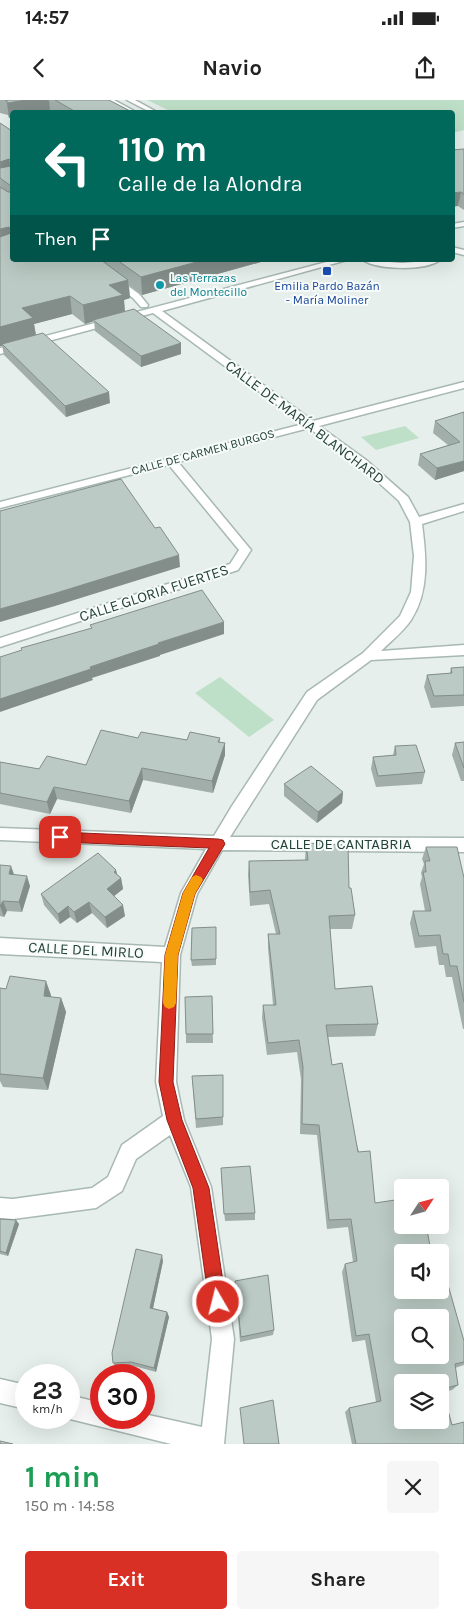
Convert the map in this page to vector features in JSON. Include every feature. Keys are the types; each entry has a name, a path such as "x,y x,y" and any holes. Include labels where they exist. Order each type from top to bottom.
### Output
{"street":[{"path":"110,100 129,110"},
{"path":"130,100 150,110"},
{"name":"CALLE DE MARÍA BLANCHARD","path":"90,262 362,462 404,499 416,522 420,556 418,592 406,618 368,656 312,696 237,810 189,893 171,955 166,1082 174,1120 201,1188 223,1340 213,1443"},
{"path":"0,351 108,322 138,310 307,262"},
{"path":"0,343 335,262"},
{"path":"378,262 397,265 413,265 427,262"},
{"name":"CALLE DE CARMEN BURGOS","path":"0,504 464,385"},
{"name":"CALLE GLORIA FUERTES","path":"0,643 234,568 245,550 171,460"},
{"path":"416,522 464,507"},
{"path":"368,656 464,650"},
{"name":"CALLE DE CANTABRIA","path":"0,834 218,844 464,845"},
{"name":"CALLE DEL MIRLO","path":"0,946 171,955"},
{"path":"0,1208 13,1209 96,1198 115,1184 129,1152 174,1120"},
{"path":"0,1391 15,1394"},
{"path":"155,1429 213,1443"}],"green space":[{"path":"147,100 464,100 464,130 455,132 455,110 168,110"},
{"path":"405,426 419,438 376,450 361,437"},
{"path":"220,677 274,720 249,737 195,693"}],"building":[{"path":"7,100 27,100 7,103"},
{"path":"55,100 109,100 128,110 72,110"},
{"path":"0,123 10,130 10,160 0,162"},
{"path":"464,149 464,194 461,192 455,193 455,150"},
{"path":"10,166 10,185 0,178 0,168"},
{"path":"0,187 10,192 10,230 9,227 0,229"},
{"path":"10,233 10,262 104,262 128,280 109,285 123,295 83,305 70,296 22,308 33,318 0,327 0,237"},
{"path":"120,262 197,262 141,277"},
{"path":"134,309 181,343 141,356 93,320"},
{"path":"43,333 109,392 65,406 2,344"},
{"path":"464,412 464,461 437,468 420,454 460,442 435,421"},
{"path":"121,479 155,528 160,527 179,555 0,609 0,511"},
{"path":"202,590 224,622 158,643 90,667 91,669 0,699 0,657 22,650 21,648 92,628 90,625"},
{"path":"464,667 464,695 434,696 427,675 452,673 451,668"},
{"path":"101,730 138,738 141,732 187,740 190,732 220,738 218,742 225,743 212,781 142,768 129,801 54,787 47,802 0,793 0,762 39,769 47,756 86,765"},
{"path":"464,742 464,768 455,743"},
{"path":"416,745 425,772 378,776 373,757 396,755 395,746"},
{"path":"311,766 343,792 318,812 284,784"},
{"path":"306,843 348,845 349,888 351,888 355,915 329,916 335,989 372,986 378,1024 326,1025 332,1065 342,1063 358,1152 370,1151 375,1203 394,1200 394,1234 428,1234 430,1244 394,1244 394,1299 449,1299 449,1288 464,1341 464,1362 455,1364 458,1385 449,1387 449,1374 394,1374 394,1429 449,1429 449,1414 452,1425 464,1422 464,1444 356,1444 349,1408 381,1401 369,1334 356,1336 345,1264 357,1261 351,1219 329,1220 319,1125 302,1124 303,1067 299,1040 268,1043 263,1005 276,1005 268,934 280,934 270,890 250,892 249,861 308,860"},
{"path":"426,847 457,847 464,878 464,1002 457,966 450,966 448,954 443,954 440,935 419,936 413,911 431,911 423,872 426,872 425,861 430,861"},
{"path":"98,853 116,870 114,872 121,878 107,889 123,905 105,917 89,902 74,912 68,906 58,914 41,894"},
{"path":"0,865 11,866 9,874 27,876 19,902 3,901 0,906"},
{"path":"216,927 216,959 191,960 192,928"},
{"path":"10,976 46,981 44,996 61,998 43,1078 0,1074 0,988 6,989"},
{"path":"212,996 213,1034 186,1034 185,997"},
{"path":"223,1075 223,1117 196,1119 192,1076"},
{"path":"250,1166 255,1213 224,1214 221,1168"},
{"path":"0,1219 16,1220 6,1253 0,1251"},
{"path":"136,1249 162,1255 150,1308 167,1312 155,1364 113,1363 112,1353"},
{"path":"268,1275 274,1330 241,1337 235,1281"},
{"path":"273,1400 279,1444 244,1444 240,1408"},
{"path":"0,1441 13,1444 0,1444"}],"slow traffic":[{"path":"169,1003 171,955 189,893 196,880"}],"place":[{"name":"Emilia Pardo Bazán - María Moliner","path":"327,271"},
{"name":"Las Terrazas del Montecillo","path":"160,285"}],"route":[{"path":"60,837 218,844 189,893 171,955 166,1082 174,1120 201,1188 218,1302"}]}
